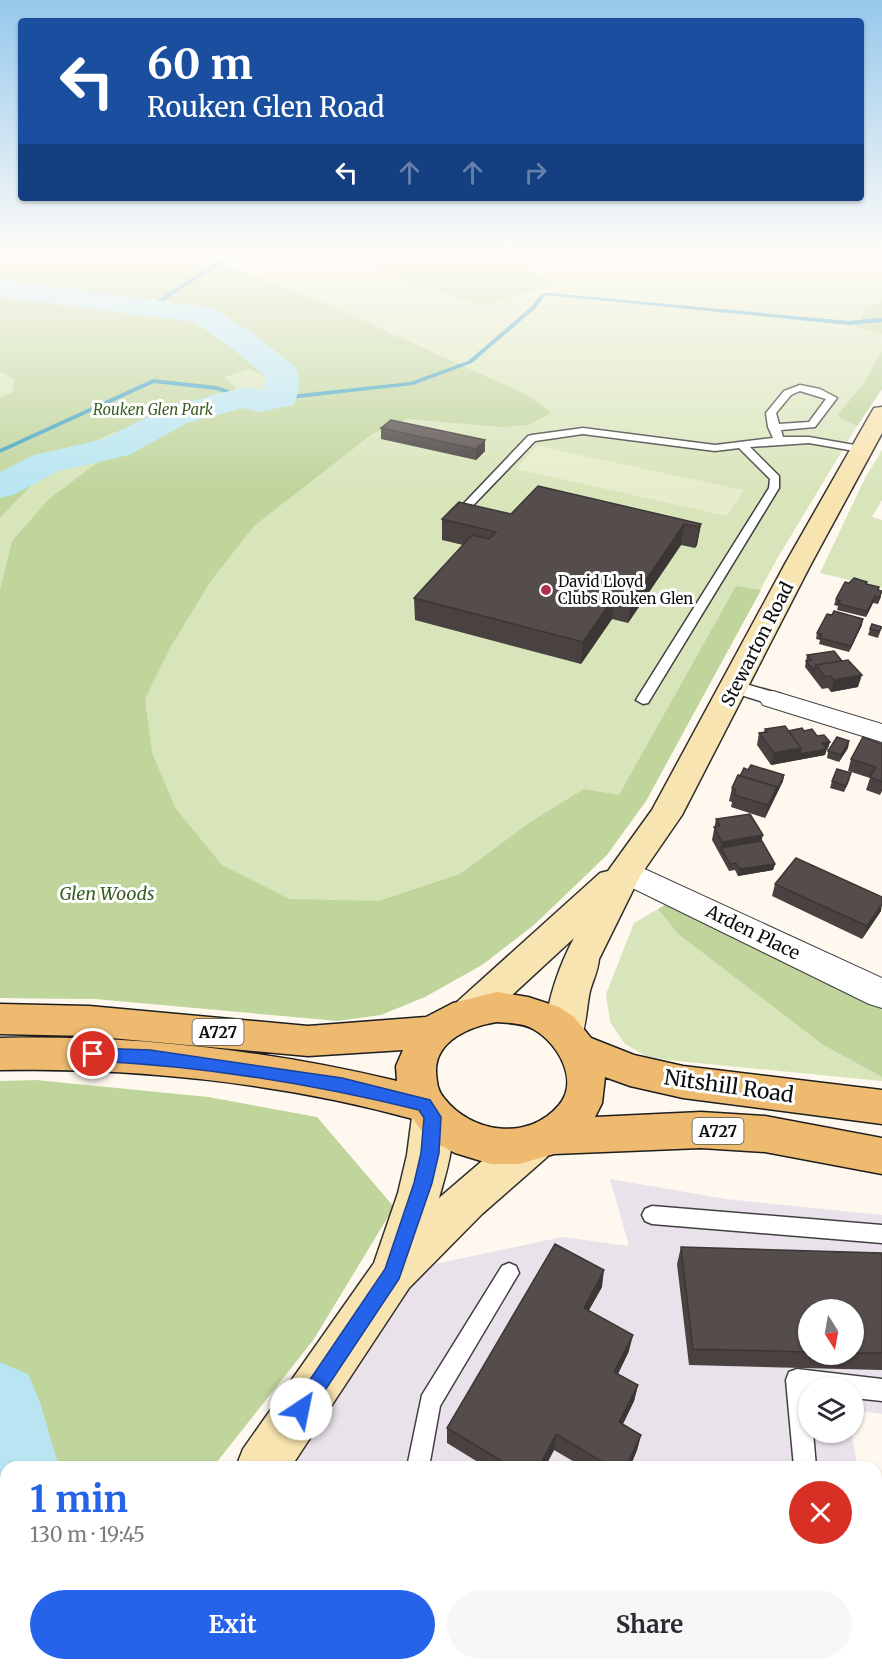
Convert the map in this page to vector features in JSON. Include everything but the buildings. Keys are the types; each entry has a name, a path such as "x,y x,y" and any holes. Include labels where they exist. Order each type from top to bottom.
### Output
{"main road":[{"name":"Stewarton Road","path":"573,1041 572,990 580,969 581,959 625,871 666,815 860,450 882,413"},
{"name":"Stewarton Road","path":"471,1011 625,871"},
{"path":"265,1461 393,1273 466,1200 542,1140 566,1125 581,1107 587,1087 588,1073 573,1041 546,1018 523,1010 497,1007 471,1011 440,1027 419,1058 416,1081 428,1111 430,1153 393,1273"},
{"name":"A727","path":"0,1019 89,1021 308,1041 435,1032"},
{"name":"Nitshill Road","path":"573,1041 630,1070 683,1082 882,1107"},
{"name":"A727","path":"0,1054 74,1053 150,1057 314,1079 387,1094 428,1111"},
{"path":"428,1111 459,1137 477,1144 506,1148 542,1140"},
{"name":"A727","path":"542,1140 701,1130 765,1134 882,1156"}],"street":[{"path":"735,687 882,733"},
{"name":"Arden Place","path":"625,871 882,994"}],"lane":[{"path":"773,427 812,424 832,398 817,391 802,388 790,391 771,413 773,427 779,441"},
{"path":"455,518 532,438 584,431 664,444 715,448 808,440 860,450"},
{"path":"643,700 774,488 775,478 743,446"},
{"path":"652,1215 882,1234"},
{"path":"419,1461 430,1403 509,1273"},
{"path":"804,1461 797,1380 882,1390"}],"shaded area":[{"path":"610,1179 726,1199 882,1215 882,1414 864,1411 864,1377 798,1377 798,1443 853,1443 856,1461 265,1461 393,1273 562,1237 629,1246"}],"green space":[{"name":"Rouken Glen Park","path":"0,332 882,332 882,389 777,559 646,801 575,873 95,999 0,998"},
{"name":"Glen Woods","path":"0,332 388,332 525,394 552,413 528,425 502,427 408,419 372,434 254,526 210,582 170,648 145,699 152,753 176,809 222,865 289,899 379,901 460,874 532,821 584,789 619,795 736,586 761,590 646,801 607,855 534,925 482,965 425,997 381,1015 338,1021 95,999 0,998 0,590 12,541 49,499 97,463 146,434 137,425 58,457 0,518 0,397 13,392 14,380 0,371","holes":["249,369 263,375 277,388 270,395 239,391 225,377"]},
{"path":"882,351 882,389 857,426 837,416 864,383"},
{"path":"537,446 744,490 727,516 516,469"},
{"path":"882,450 882,500 872,517 882,520 882,588 820,573 866,476"},
{"path":"673,900 882,1009 882,1077 823,1045 678,934 658,909"},
{"path":"658,909 678,934 823,1045 882,1077 882,1081 667,1060 646,1056 625,1044 610,1022 606,994 634,923"},
{"path":"36,1080 208,1097 317,1117 394,1207 314,1339 218,1461 0,1461 0,1081"}],"waterway":[{"path":"0,487 47,463 116,447 175,416 244,397 259,402 281,398 282,373 229,332"},
{"path":"281,398 411,384 470,362 505,332"},
{"path":"0,451 153,381 217,388 244,397"},
{"path":"0,1402 16,1461"}],"place":[{"name":"David Lloyd Clubs Rouken Glen","path":"546,590"}],"route":[{"path":"93,1054 150,1057 342,1084 424,1105 432,1117 430,1153 423,1183 393,1273 301,1409"}]}
